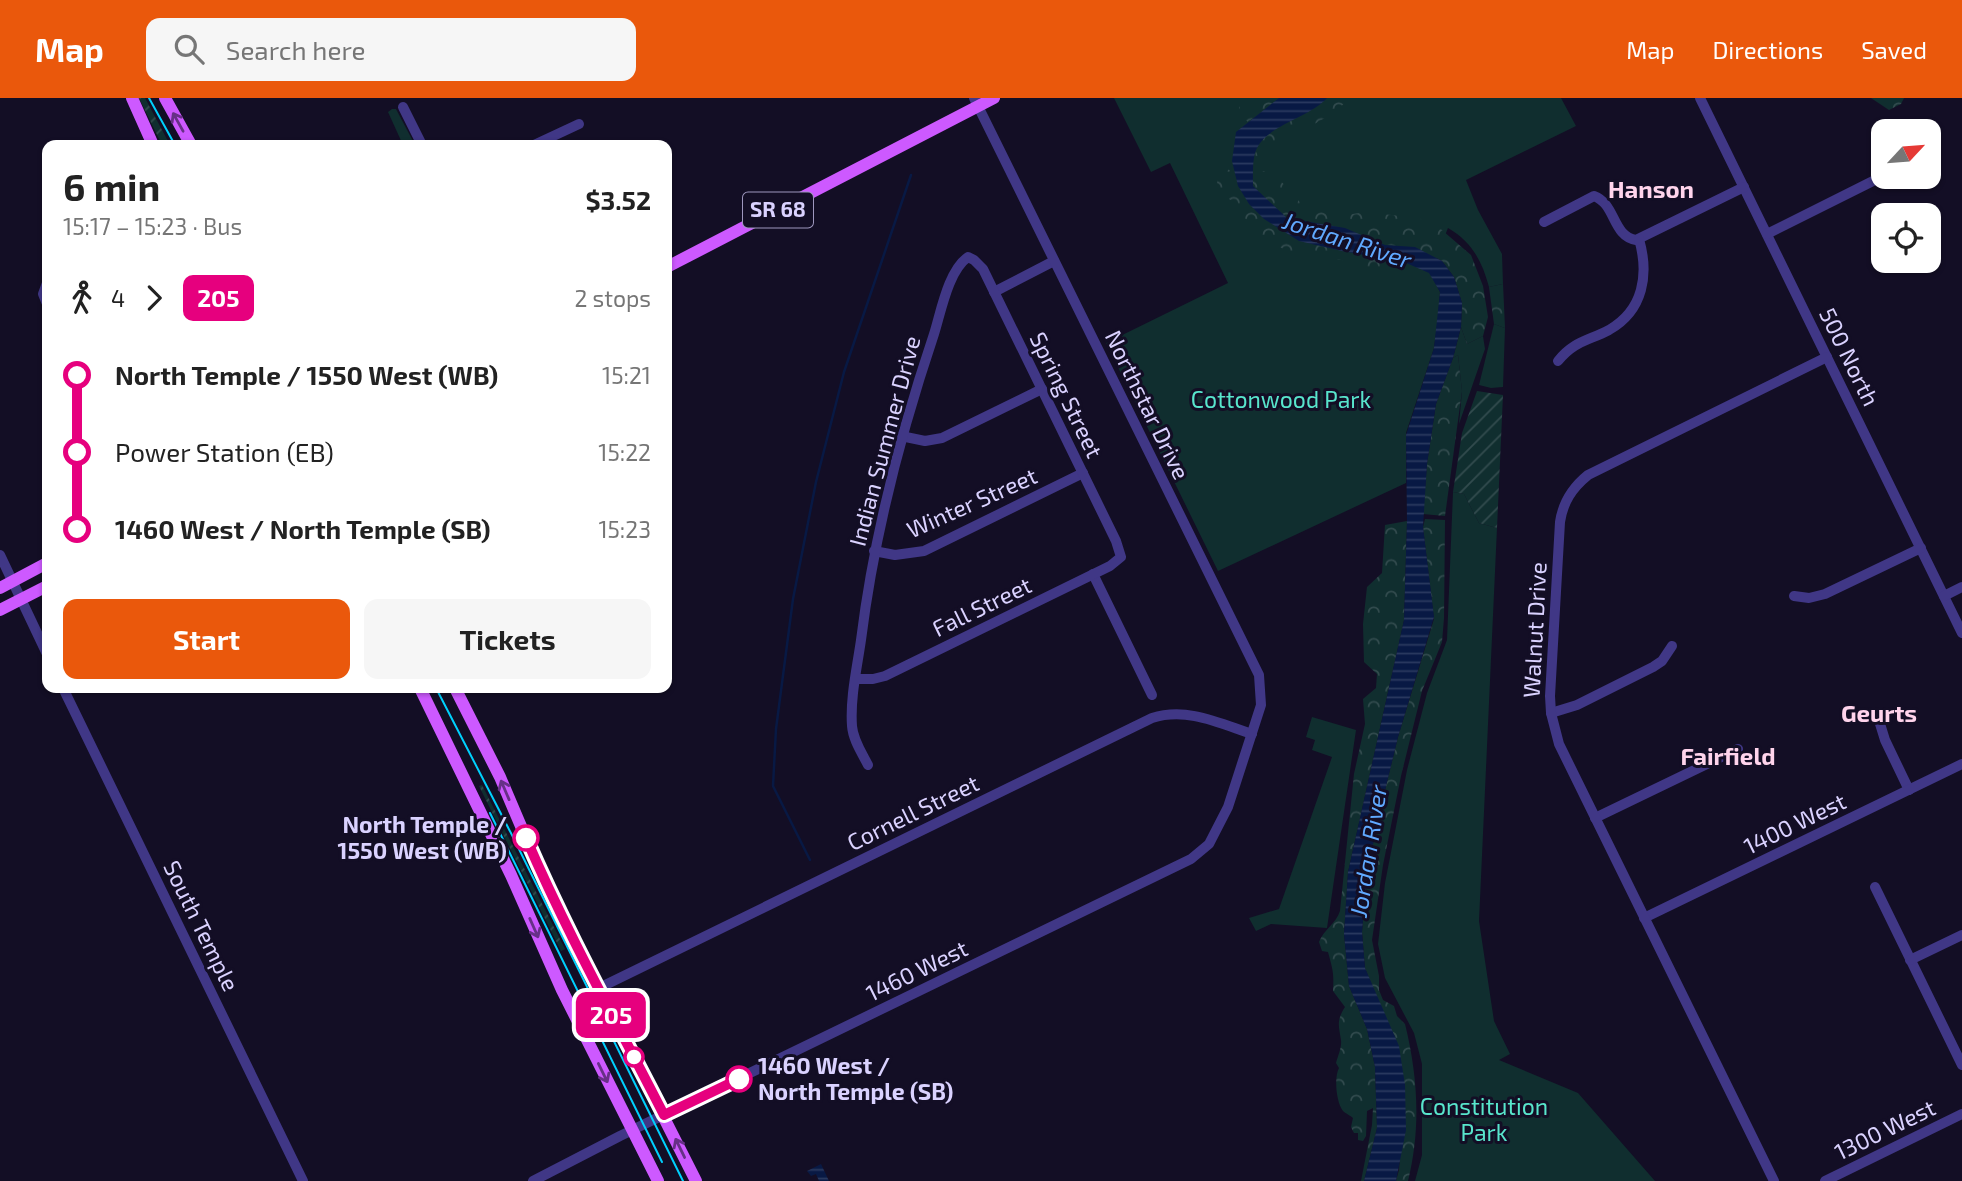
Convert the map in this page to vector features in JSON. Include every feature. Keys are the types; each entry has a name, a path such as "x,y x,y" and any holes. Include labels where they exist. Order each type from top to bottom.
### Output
{"main road":[{"path":"132,98 151,140"},
{"path":"165,98 188,140"},
{"name":"SR 68","path":"672,264 976,102 994,98"},
{"path":"0,588 42,566"},
{"path":"0,610 42,589"},
{"path":"422,693 511,875 562,990 658,1181"},
{"path":"458,693 500,777 546,885 696,1181"}],"street":[{"name":"500 North","path":"1700,98 1962,633"},
{"name":"Northstar Drive","path":"976,102 1259,675 1261,705 1252,734"},
{"path":"403,107 420,140"},
{"path":"545,140 579,124"},
{"path":"1767,234 1871,182"},
{"path":"1544,222 1594,196 1605,203 1623,235 1639,239 1744,187"},
{"path":"1558,361 1571,347 1619,324 1634,307 1644,284 1645,271 1639,239"},
{"name":"Spring Street","path":"968,257 979,264 994,292 1121,556"},
{"name":"Indian Summer Drive","path":"869,765 852,728 874,551 901,436 955,271 968,257"},
{"path":"994,292 1054,261"},
{"name":"Walnut Drive","path":"1774,1181 1559,744 1551,713 1550,679 1560,522 1562,511 1572,491 1579,482 1597,470 1827,357"},
{"path":"901,436 925,441 942,438 1042,389"},
{"name":"Winter Street","path":"874,551 895,555 924,551 1083,473"},
{"path":"1794,596 1825,594 1920,548"},
{"path":"0,555 42,644"},
{"name":"Fall Street","path":"856,679 885,676 1110,566 1121,556"},
{"path":"1093,574 1152,695"},
{"path":"1944,596 1962,587"},
{"path":"1551,713 1577,705 1653,667 1662,661 1672,646"},
{"name":"South Temple","path":"66,693 303,1181"},
{"name":"Cornell Street","path":"597,989 1152,718 1175,713 1187,714 1252,734"},
{"path":"1877,714 1885,740 1909,790"},
{"name":"1460 West","path":"533,1181 631,1130 1191,859 1201,852 1216,834 1228,807 1252,734"},
{"path":"1595,818 1738,749"},
{"name":"1400 West","path":"1644,918 1962,764"},
{"path":"1875,887 1962,1065"},
{"path":"1910,960 1962,935"},
{"name":"1300 West","path":"1825,1181 1840,1178 1962,1114"}],"green space":[{"path":"139,98 145,98 167,140 160,140"},
{"name":"Cottonwood Park","path":"1114,98 1561,98 1576,126 1466,180 1478,210 1502,254 1503,284 1489,287 1475,253 1464,239 1448,228 1430,273 1440,292 1438,318 1434,348 1406,433 1406,483 1218,571 1106,343 1228,283 1170,163 1151,172"},
{"path":"1254,98 1279,98 1248,122 1241,116 1239,107"},
{"path":"1327,98 1350,98 1335,112 1282,143 1264,165 1254,167 1256,150 1268,134 1310,111"},
{"path":"1871,98 1904,98 1901,104 1889,110"},
{"path":"396,109 412,140 401,140 388,112"},
{"path":"1225,169 1234,171 1238,186 1249,204 1371,256 1392,260 1394,263 1390,266 1370,268 1355,266 1342,260 1310,258 1270,244 1246,220 1237,204 1221,194 1217,183 1218,173"},
{"path":"1271,170 1306,209 1346,215 1365,212 1418,218 1436,225 1471,255 1483,286 1488,317 1483,336 1467,344 1461,327 1462,303 1454,277 1442,261 1415,247 1385,245 1345,228 1287,218 1252,186 1254,173"},
{"path":"1503,284 1505,328 1494,324 1489,287"},
{"path":"1494,324 1505,328 1503,387 1491,388 1479,385"},
{"path":"1461,327 1467,344 1483,336 1485,349 1459,424 1462,391 1458,355 1453,358"},
{"path":"1458,355 1462,391 1445,516 1423,514 1436,404 1453,358"},
{"path":"1477,391 1503,395 1497,528 1479,523 1464,494 1453,492 1462,433"},
{"name":"Constitution Park","path":"1453,492 1464,494 1479,523 1497,528 1479,921 1494,1021 1510,1054 1499,1060 1578,1093 1655,1181 1415,1181 1422,1155 1422,1064 1414,1033 1385,978 1378,944 1385,883 1407,770 1427,693 1447,640"},
{"path":"1425,519 1445,520 1442,642 1422,691 1401,776 1383,865 1372,940 1379,990 1383,1000 1394,1006 1397,1016 1405,1024 1415,1083 1416,1122 1412,1161 1408,1181 1396,1181 1405,1085 1365,968 1362,932 1367,873 1379,815 1398,737 1434,619 1423,527"},
{"path":"1407,521 1404,620 1348,872 1344,934 1349,986 1367,1029 1375,1067 1377,1128 1364,1181 1361,1181 1373,1108 1367,1111 1366,1136 1363,1141 1358,1140 1358,1133 1354,1133 1351,1127 1353,1118 1343,1111 1336,1090 1339,1068 1336,1063 1341,1043 1339,1024 1345,1007 1333,991 1333,972 1328,952 1322,951 1319,942 1340,911 1354,774 1365,724 1363,699 1376,688 1377,674 1364,662 1363,624 1367,587 1382,573 1385,525"},
{"path":"1312,717 1356,730 1327,928 1271,924 1256,931 1249,918 1279,909 1332,757 1312,750 1315,740 1306,737"},
{"path":"482,785 565,949 561,951 479,786"}],"water":[{"name":"Jordan River","path":"1279,98 1327,98 1262,140 1254,156 1253,186 1287,218 1345,228 1385,245 1415,247 1442,261 1454,277 1462,303 1461,327 1436,404 1427,464 1423,527 1434,617 1398,737 1379,815 1367,873 1362,932 1365,968 1399,1046 1405,1085 1406,1130 1396,1181 1364,1181 1377,1128 1375,1067 1367,1029 1349,986 1344,934 1348,872 1404,620 1406,435 1434,348 1440,292 1429,273 1404,262 1299,241 1264,219 1249,204 1238,186 1232,161 1236,132"},
{"path":"821,1164 829,1181 819,1181 816,1174 811,1176 807,1171"}],"waterway":[{"path":"810,860 773,786 776,729 793,599 816,482 844,372 911,175"}],"tram line":[{"path":"149,98 172,140"},
{"path":"439,693 683,1181"},
{"path":"490,813 662,1162"}],"bus line":[{"name":"205","path":"526,838 597,989 664,1115 739,1079"}],"place":[{"name":"North Temple / 1550 West (WB)","path":"526,838"},
{"name":"1460 West / North Temple (SB)","path":"739,1079"}],"district":[{"name":"Hanson","path":"1651,190"},
{"name":"Geurts","path":"1879,714"},
{"name":"Fairfield","path":"1728,757"}]}
